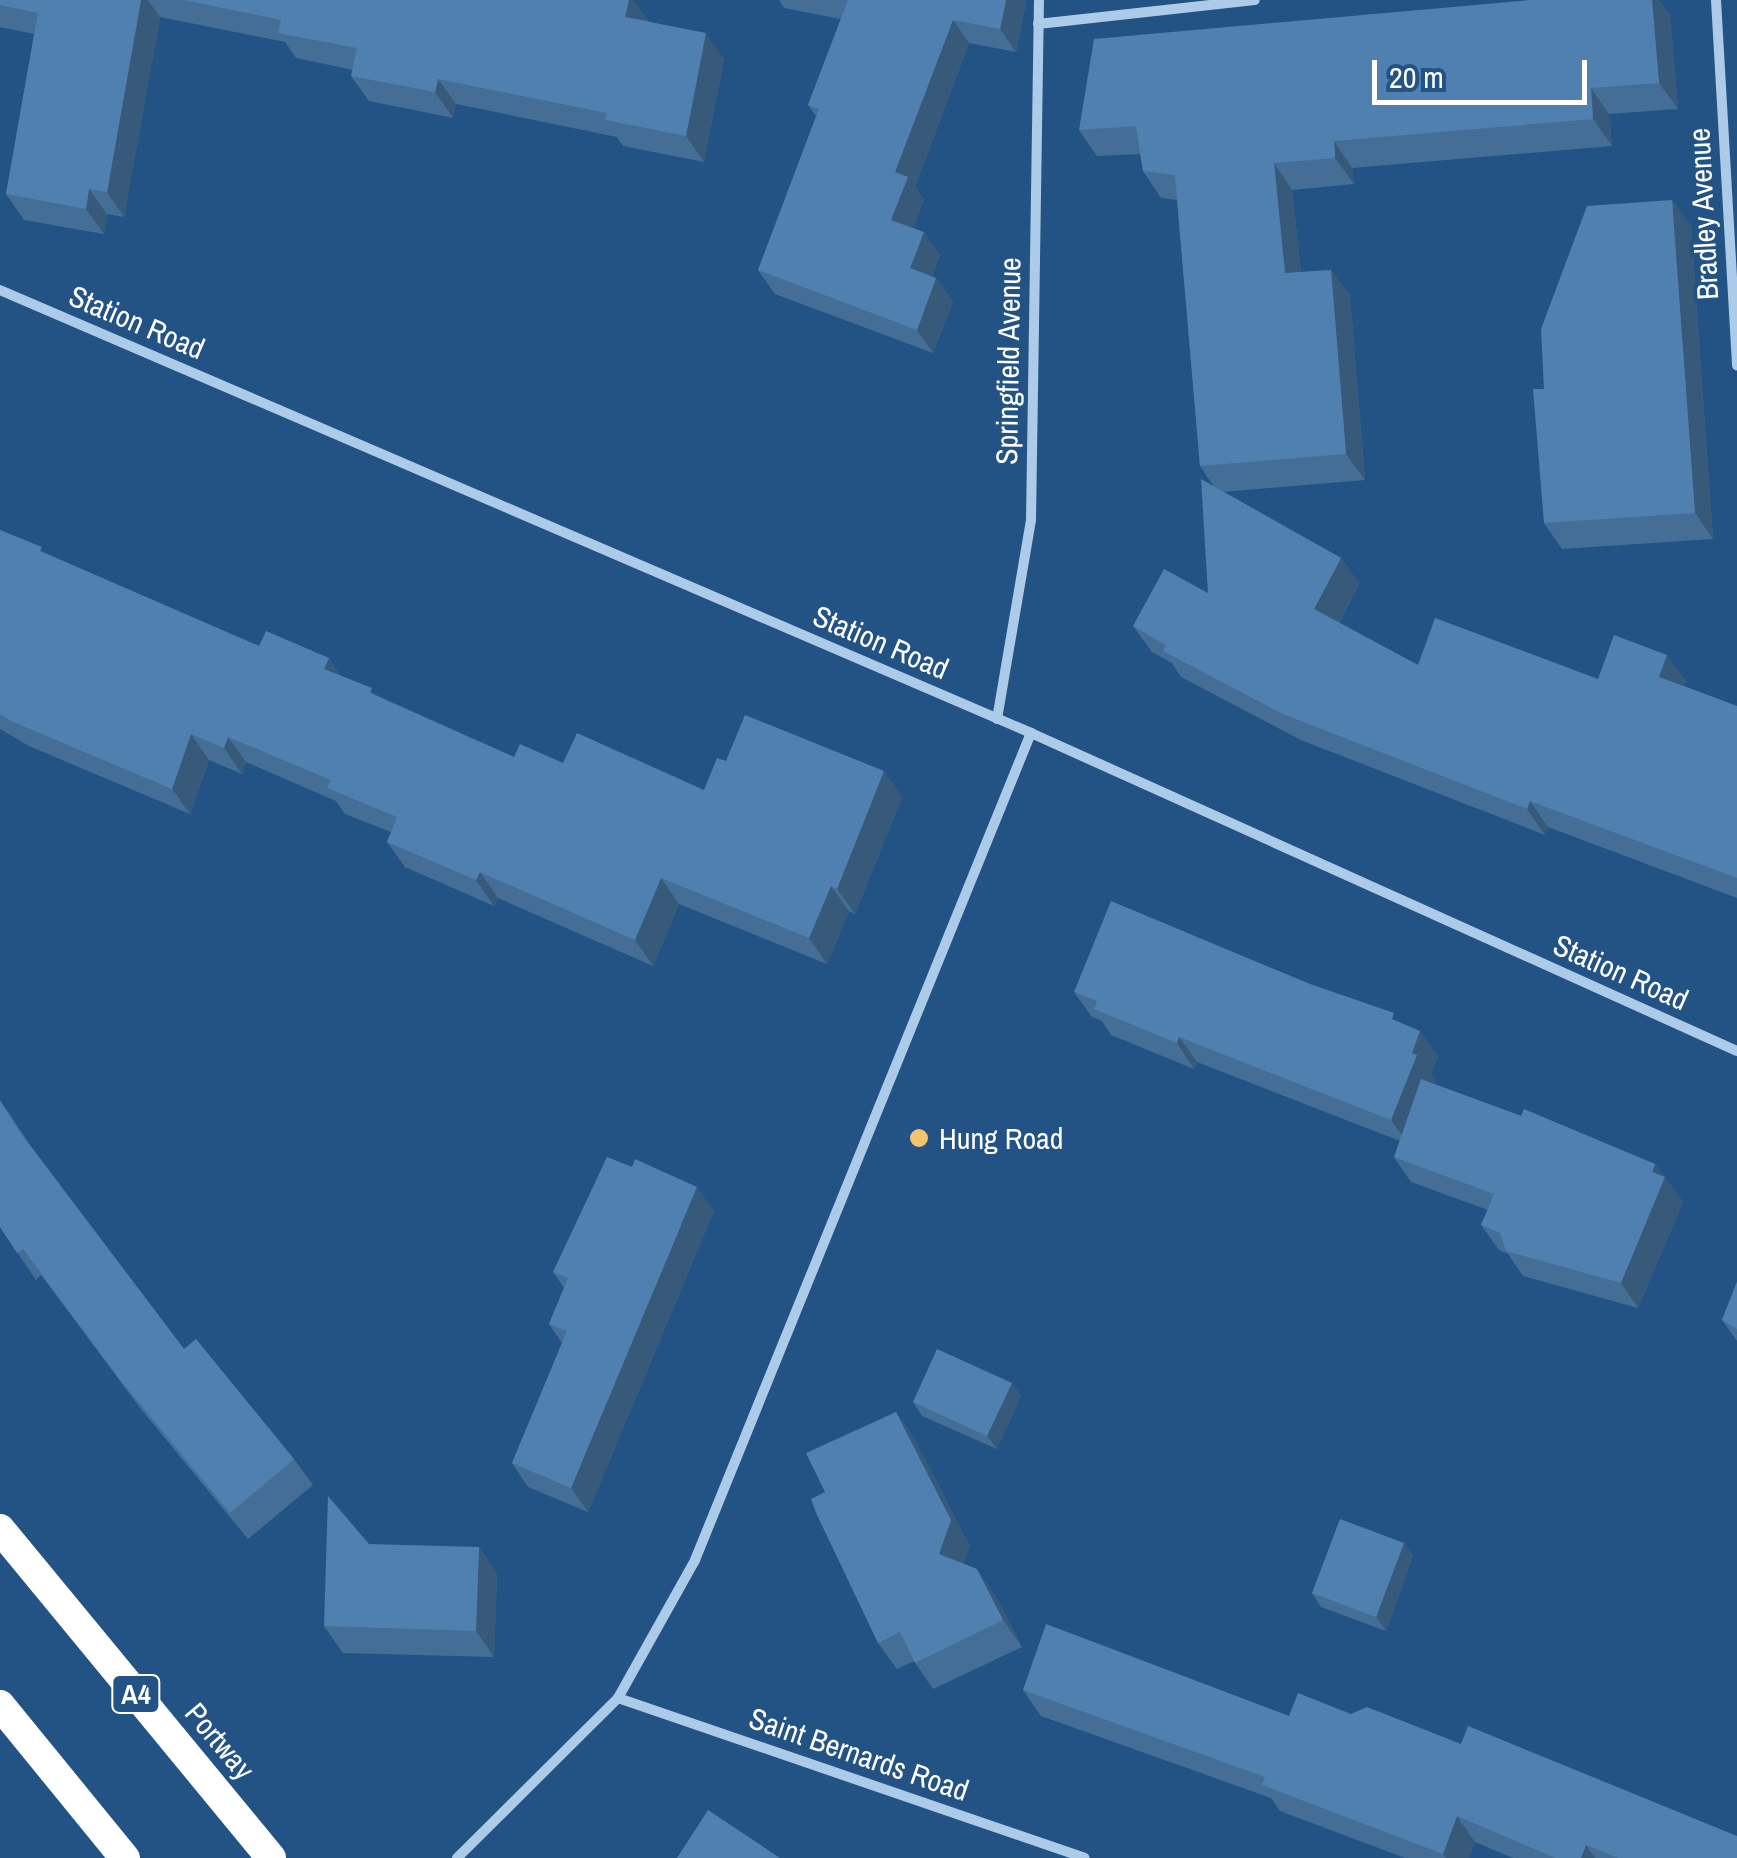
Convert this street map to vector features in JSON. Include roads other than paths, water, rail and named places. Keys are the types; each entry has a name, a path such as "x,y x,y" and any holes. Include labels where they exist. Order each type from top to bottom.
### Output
{"highway":[{"name":"Portway","path":"0,1530 271,1858"},
{"path":"0,1705 125,1858"}],"street":[{"name":"Springfield Avenue","path":"997,719 1031,520 1039,0"},
{"path":"1038,24 1255,0"},
{"name":"Bradley Avenue","path":"1716,0 1737,365"},
{"name":"Station Road","path":"0,290 1031,733 1737,1051"},
{"path":"456,1858 618,1698 695,1560 1031,733"},
{"name":"Saint Bernards Road","path":"618,1698 1084,1858"}],"place":[{"name":"Hung Road","path":"919,1138"}]}
